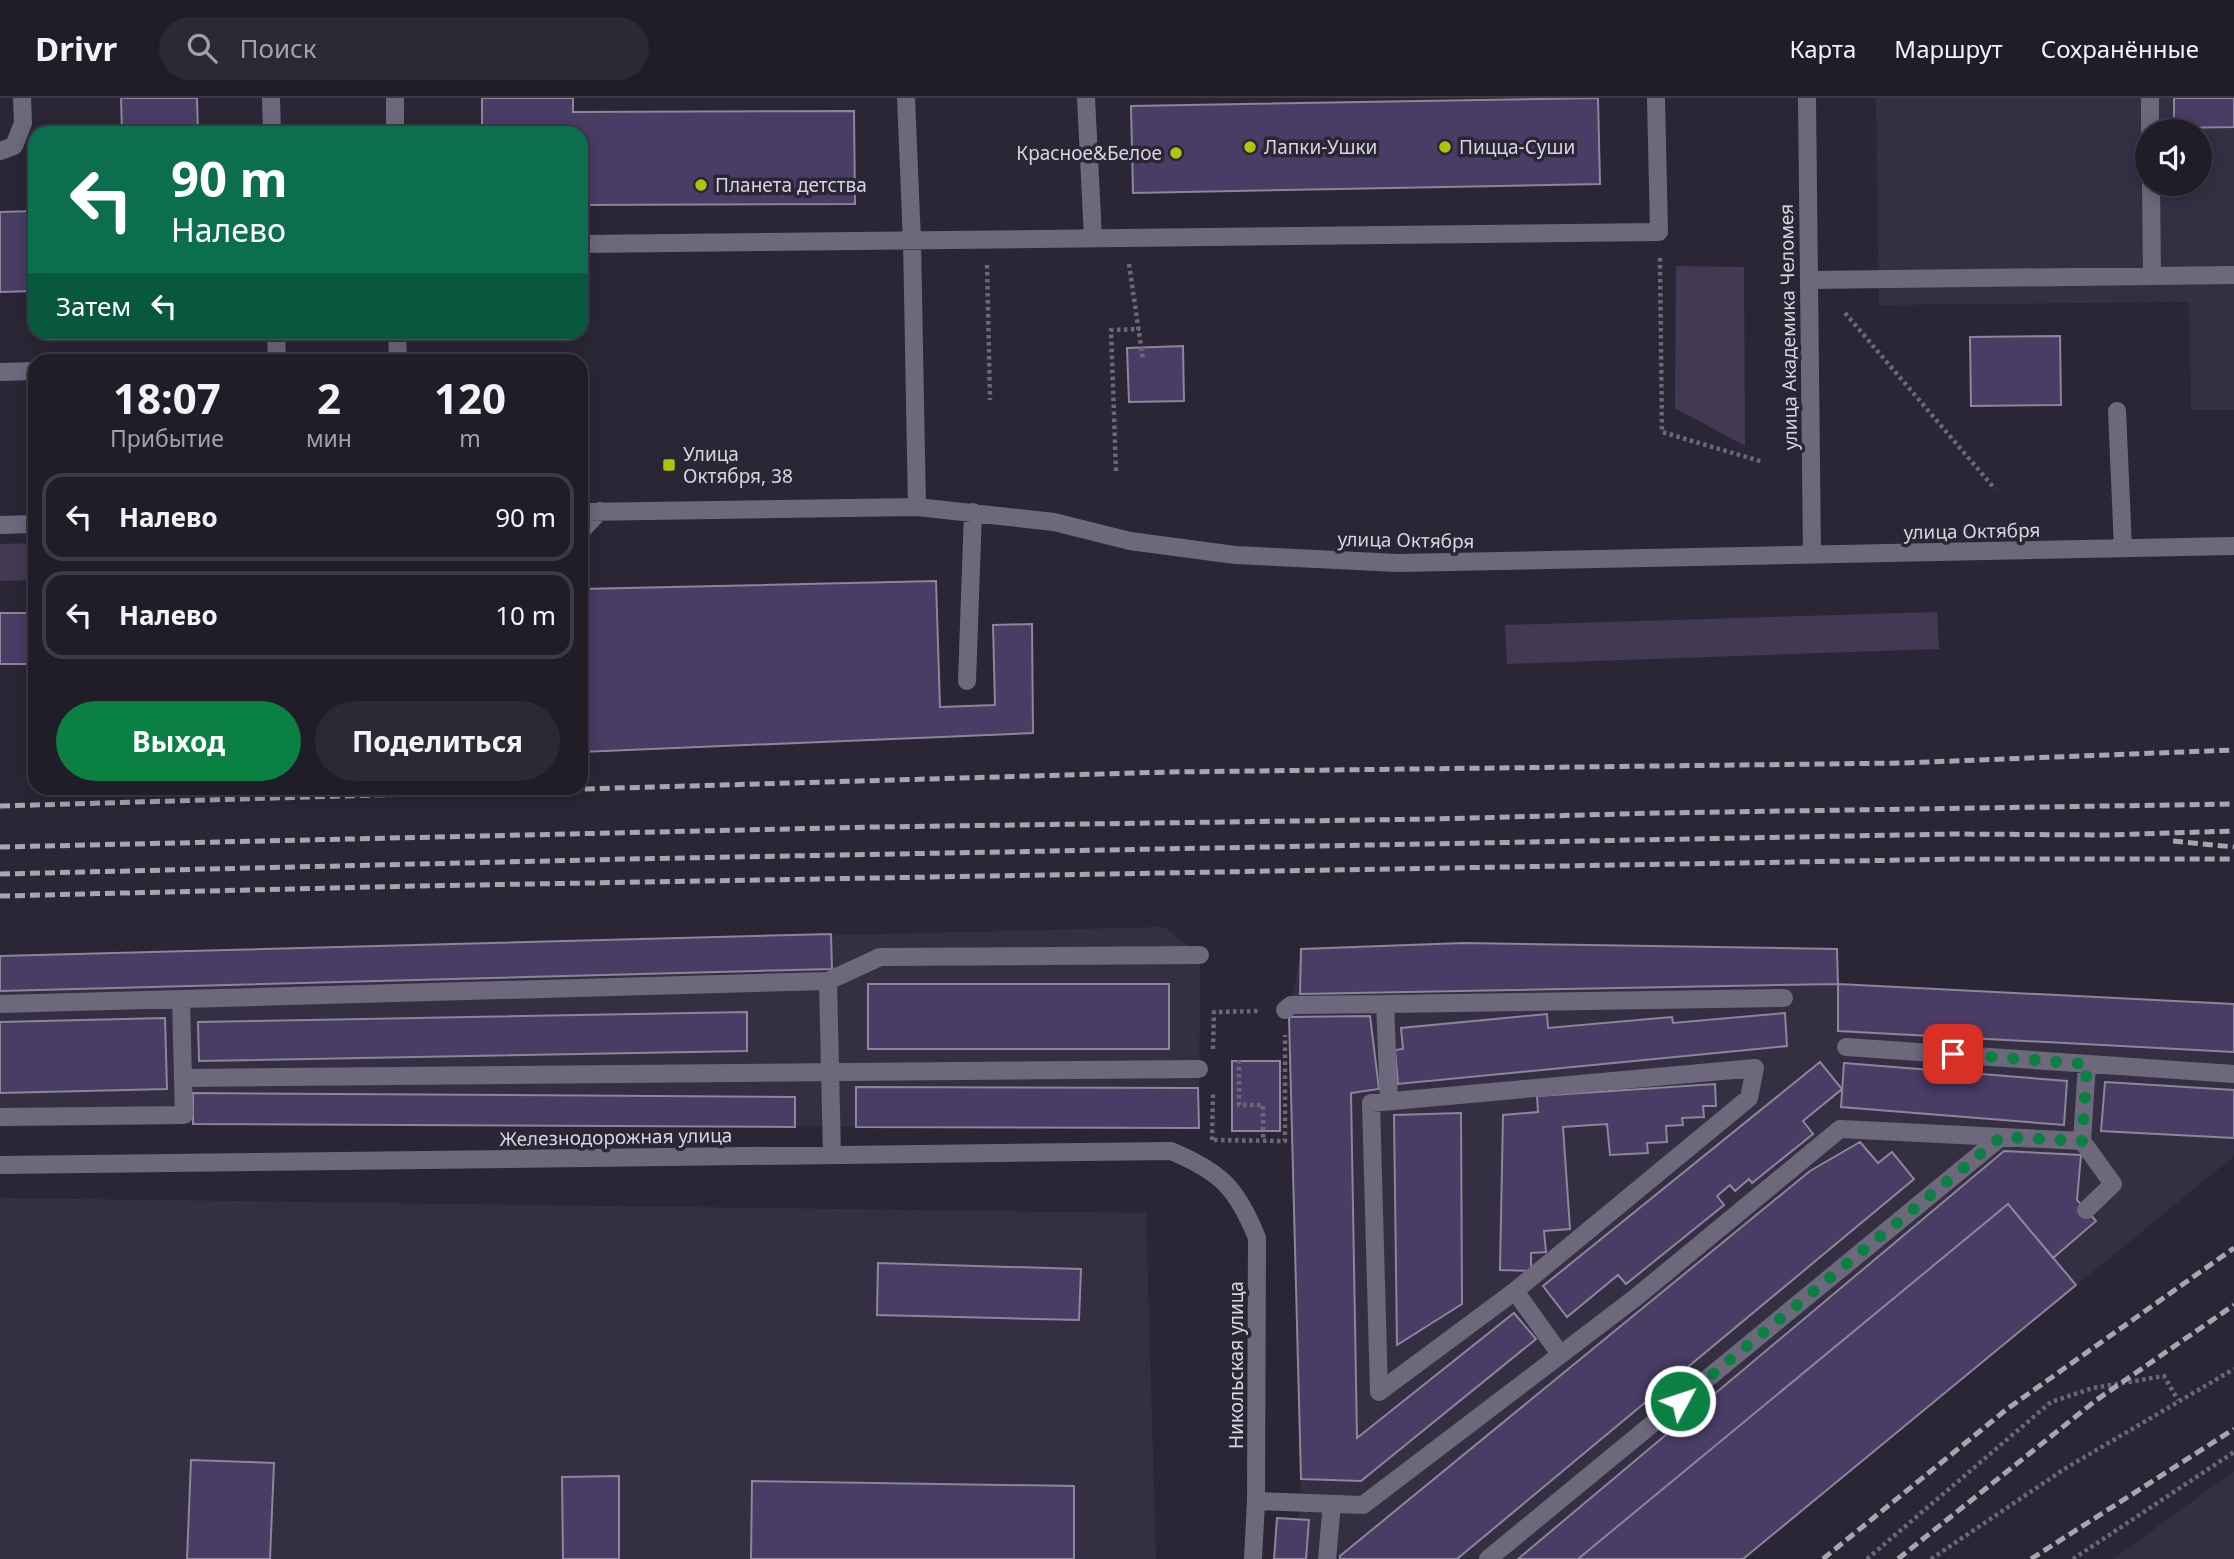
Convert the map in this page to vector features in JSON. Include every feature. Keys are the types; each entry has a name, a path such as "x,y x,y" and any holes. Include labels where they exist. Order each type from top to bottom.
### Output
{"street":[{"path":"0,151 14,146 23,123 22,98"},
{"path":"271,98 272,126"},
{"path":"395,98 395,126"},
{"path":"906,98 918,507"},
{"path":"1086,98 1093,238"},
{"path":"588,244 1660,232 1656,98"},
{"name":"улица Академика Челомея","path":"1807,98 1812,555"},
{"path":"2150,98 2150,119"},
{"path":"2151,196 2152,276"},
{"path":"1809,280 2234,275"},
{"path":"0,372 28,371"},
{"path":"2117,411 2123,548"},
{"name":"улица Октября","path":"588,512 918,507 1054,522 1130,541 1235,555 1398,564 2234,546"},
{"path":"588,524 600,511"},
{"path":"967,681 973,512"},
{"path":"0,525 28,524"},
{"path":"0,1004 828,981 880,957 1200,955"},
{"path":"828,981 832,1155"},
{"path":"1284,1010 1291,1005 1784,998"},
{"path":"0,1117 184,1115 181,999"},
{"path":"1385,1004 1389,1101"},
{"path":"1846,1047 2234,1074"},
{"path":"2086,1209 2112,1184 2082,1141 2087,1064"},
{"path":"1755,1068 1749,1098 1515,1291 1379,1392 1371,1103 1755,1068"},
{"path":"183,1078 1199,1069"},
{"path":"1256,1501 1363,1505 1635,1298 1840,1129 2082,1141"},
{"path":"1488,1559 2001,1137"},
{"name":"Железнодорожная улица","path":"0,1165 1171,1152 1200,1163 1224,1180"},
{"name":"Никольская улица","path":"1224,1180 1246,1209 1257,1238 1256,1501 1253,1559"},
{"path":"1515,1291 1560,1354"},
{"path":"1327,1559 1332,1504"}],"path":[{"path":"1660,232 1662,432 1763,462"},
{"path":"1125,238 1143,360"},
{"path":"986,239 990,400"},
{"path":"1845,313 1995,489"},
{"path":"1116,471 1111,330 1140,329"},
{"path":"1213,1050 1214,1012 1284,1010 1285,1141 1264,1141 1263,1105 1239,1105 1239,1060"},
{"path":"1212,1140 1213,1089"},
{"path":"1931,1559 2066,1468 2234,1369"},
{"path":"1867,1559 2051,1402 2093,1388 2164,1376 2178,1400"},
{"path":"2073,1559 2234,1452"}],"shaded area":[{"path":"1876,98 2234,98 2234,410 2191,410 2189,302 1879,305"},
{"path":"1676,266 1744,267 1745,446 1675,408"},
{"path":"28,543 28,580 0,581 0,544"},
{"path":"1937,612 1939,649 1507,664 1505,625"},
{"path":"1164,927 1200,955 1199,1128 193,1124 0,1127 0,956"},
{"path":"1463,943 1837,949 1838,984 2234,1004 2234,1156 1743,1559 1274,1559 1277,1518 1299,1519 1301,1479 1289,1017 1301,949"},
{"path":"0,1198 1146,1213 1156,1559 0,1559"},
{"path":"2234,1471 2234,1559 2113,1559"}],"building":[{"path":"121,98 197,98 198,126 122,126"},
{"path":"482,98 573,98 573,112 854,111 855,204 588,205 588,126 482,126"},
{"path":"1598,98 1600,184 1133,193 1131,106"},
{"path":"2174,98 2234,98 2234,127 2212,127 2212,119 2174,119"},
{"path":"28,211 28,291 0,292 0,212"},
{"path":"2060,336 2061,405 1971,406 1970,337"},
{"path":"1183,346 1184,401 1129,402 1127,348"},
{"path":"936,581 940,707 995,705 993,625 1032,624 1033,733 588,752 588,589"},
{"path":"0,613 28,613 28,664 0,664"},
{"path":"831,934 832,969 0,991 0,956"},
{"path":"1463,943 1837,949 1838,984 1300,994 1301,949"},
{"path":"868,984 1169,984 1169,1049 868,1049"},
{"path":"1838,984 2234,1004 2234,1052 1838,1031"},
{"path":"747,1012 747,1051 199,1061 198,1022"},
{"path":"1785,1013 1787,1046 1398,1084 1395,1050 1403,1049 1401,1028 1547,1014 1548,1028 1672,1017 1673,1023"},
{"path":"1370,1016 1379,1089 1351,1093 1357,1438 1514,1313 1536,1339 1361,1481 1301,1479 1289,1017"},
{"path":"165,1018 167,1089 0,1093 0,1022"},
{"path":"1232,1061 1280,1061 1280,1131 1232,1131"},
{"path":"1820,1062 1842,1089 1803,1121 1813,1134 1752,1183 1749,1179 1735,1191 1730,1185 1717,1196 1724,1205 1626,1284 1618,1275 1567,1317 1543,1286"},
{"path":"1844,1063 2067,1081 2064,1125 1841,1107"},
{"path":"2105,1082 2234,1090 2234,1138 2101,1131"},
{"path":"1715,1084 1716,1106 1703,1106 1704,1117 1682,1118 1683,1125 1666,1126 1667,1142 1647,1143 1648,1153 1610,1155 1607,1124 1563,1127 1570,1229 1544,1231 1546,1252 1531,1253 1531,1271 1500,1270 1503,1115 1538,1112 1537,1096"},
{"path":"856,1087 1198,1088 1199,1128 856,1127"},
{"path":"193,1093 795,1097 795,1127 193,1124"},
{"path":"1461,1113 1462,1304 1397,1345 1394,1115"},
{"path":"1860,1142 1878,1163 1892,1152 1914,1179 1457,1559 1340,1559 1340,1556 1810,1171"},
{"path":"2004,1151 2081,1155 2077,1200 2096,1221 2053,1258 2008,1204 1578,1559 1518,1559"},
{"path":"2008,1204 2076,1285 1743,1559 1578,1559"},
{"path":"878,1263 1081,1269 1079,1320 877,1315"},
{"path":"191,1460 274,1463 270,1559 187,1559"},
{"path":"619,1476 619,1559 563,1559 562,1477"},
{"path":"752,1481 1074,1486 1074,1559 751,1559"},
{"path":"1277,1518 1309,1520 1306,1559 1274,1559"}],"railway":[{"path":"588,789 1169,772 1902,763 2234,750"},
{"path":"0,806 378,795"},
{"path":"0,847 874,827 2234,804"},
{"path":"0,874 629,859 2234,831"},
{"path":"2173,841 2234,847"},
{"path":"0,896 416,886 1964,859 2234,859"},
{"path":"1823,1559 2007,1409 2234,1248"},
{"path":"1898,1559 2095,1401 2234,1305"},
{"path":"2031,1559 2234,1429"}],"place":[{"name":"Лапки-Ушки","path":"1250,147"},
{"name":"Пицца-Суши","path":"1445,147"},
{"name":"Красное&Белое","path":"1176,153"},
{"name":"Планета детства","path":"701,185"},
{"name":"Улица Октября, 38","path":"669,465"}],"route":[{"path":"1680,1401 2001,1137 2082,1141 2087,1064 1953,1054"}]}
